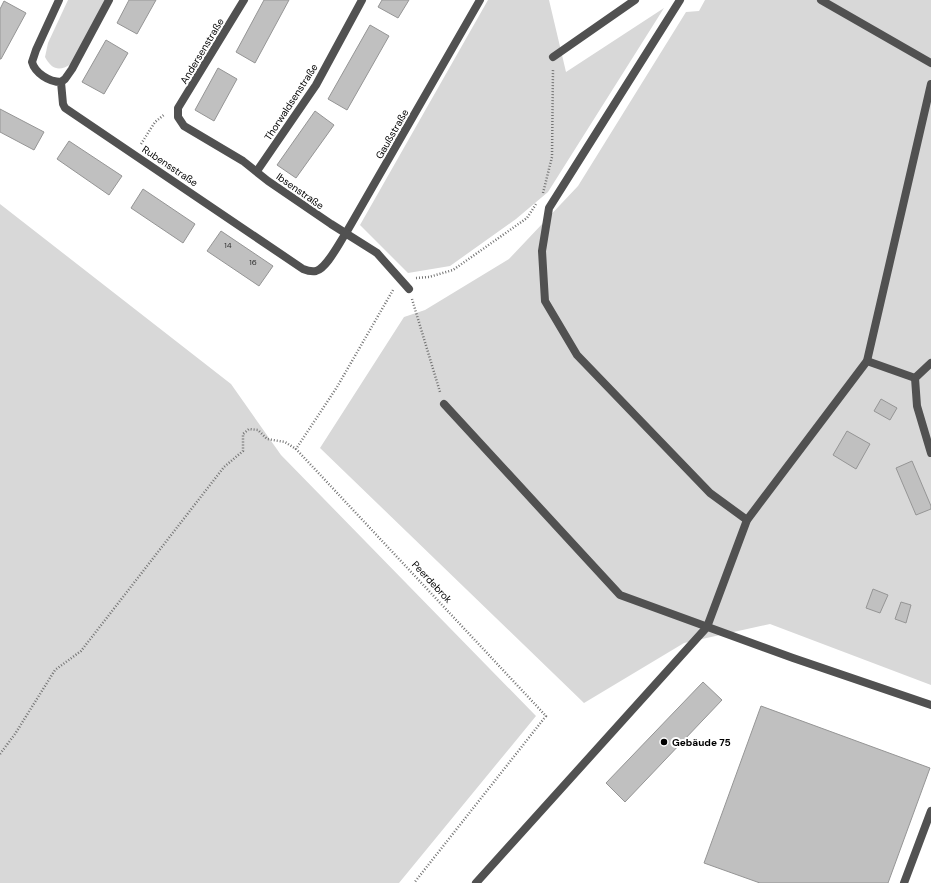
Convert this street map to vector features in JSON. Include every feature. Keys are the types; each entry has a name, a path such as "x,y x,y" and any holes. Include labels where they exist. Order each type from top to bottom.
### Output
{"street":[{"path":"59,0 33,56 32,62 33,67 37,72 55,82 61,82 65,79 72,69 109,0"},
{"name":"Andersenstraße","path":"178,112 180,104 191,89 244,0"},
{"name":"Thorwaldsenstraße","path":"256,171 316,85 362,0"},
{"name":"Gaußstraße","path":"314,272 326,263 346,233 480,0"},
{"path":"553,57 635,0"},
{"path":"680,0 549,208 542,252 545,301 577,355 710,493 747,520"},
{"path":"821,0 931,63"},
{"name":"Rubensstraße","path":"61,82 62,104 66,108 304,269 314,272"},
{"path":"476,883 707,627 747,520 868,361 931,84"},
{"name":"Ibsenstraße","path":"178,112 178,117 184,126 243,161 268,181 377,253 409,289"},
{"path":"868,361 915,378"},
{"path":"915,378 931,363"},
{"path":"915,378 917,406 931,453"},
{"path":"444,404 620,595 931,705"},
{"path":"904,883 931,811"}],"path":[{"path":"542,196 552,157 553,57"},
{"path":"134,154 159,118 167,114 178,112"},
{"path":"0,754 16,734 55,670 81,651 224,467 243,451 243,434 249,429 258,430 267,439 285,442 296,449 337,387 400,280 429,277 454,270 527,218 538,201"},
{"path":"409,289 444,404"},
{"name":"Peerdebrok","path":"296,449 546,716 414,883"}],"shaded area":[{"path":"68,0 106,0 72,63 64,68 57,68 50,65 45,57 48,43"},
{"path":"488,0 549,0 566,72 664,8 548,192 516,219 450,266 408,273 360,225"},
{"path":"705,0 931,0 931,685 770,624 684,643 584,703 320,448 404,317 425,310 509,259 578,186 686,12 699,11"},
{"path":"0,204 231,384 281,455 536,716 399,883 0,883"}],"building":[{"path":"129,0 156,0 137,34 117,23"},
{"path":"264,0 289,0 255,63 236,52"},
{"path":"382,0 409,0 398,18 378,7"},
{"path":"4,1 26,13 0,59 0,9"},
{"path":"370,25 389,36 347,110 328,99"},
{"path":"106,40 128,53 104,94 82,82"},
{"path":"218,68 237,79 214,121 195,110"},
{"path":"0,109 44,132 34,150 0,132"},
{"path":"315,111 334,125 296,178 277,165"},
{"path":"69,141 122,176 109,195 57,159"},
{"path":"143,189 195,224 183,243 131,208"},
{"path":"221,231 273,266 259,286 207,251"},
{"path":"881,399 897,408 890,420 874,411"},
{"path":"847,431 870,444 856,469 833,455"},
{"path":"912,461 931,506 931,509 916,515 896,468"},
{"path":"873,589 888,595 880,613 866,608"},
{"path":"901,602 911,605 906,623 895,619"},
{"name":"Gebäude 75","path":"703,682 722,700 625,802 606,783"},
{"path":"761,706 930,768 888,883 760,883 704,863"}],"place":[{"name":"Gebäude 75","path":"664,742"}]}
